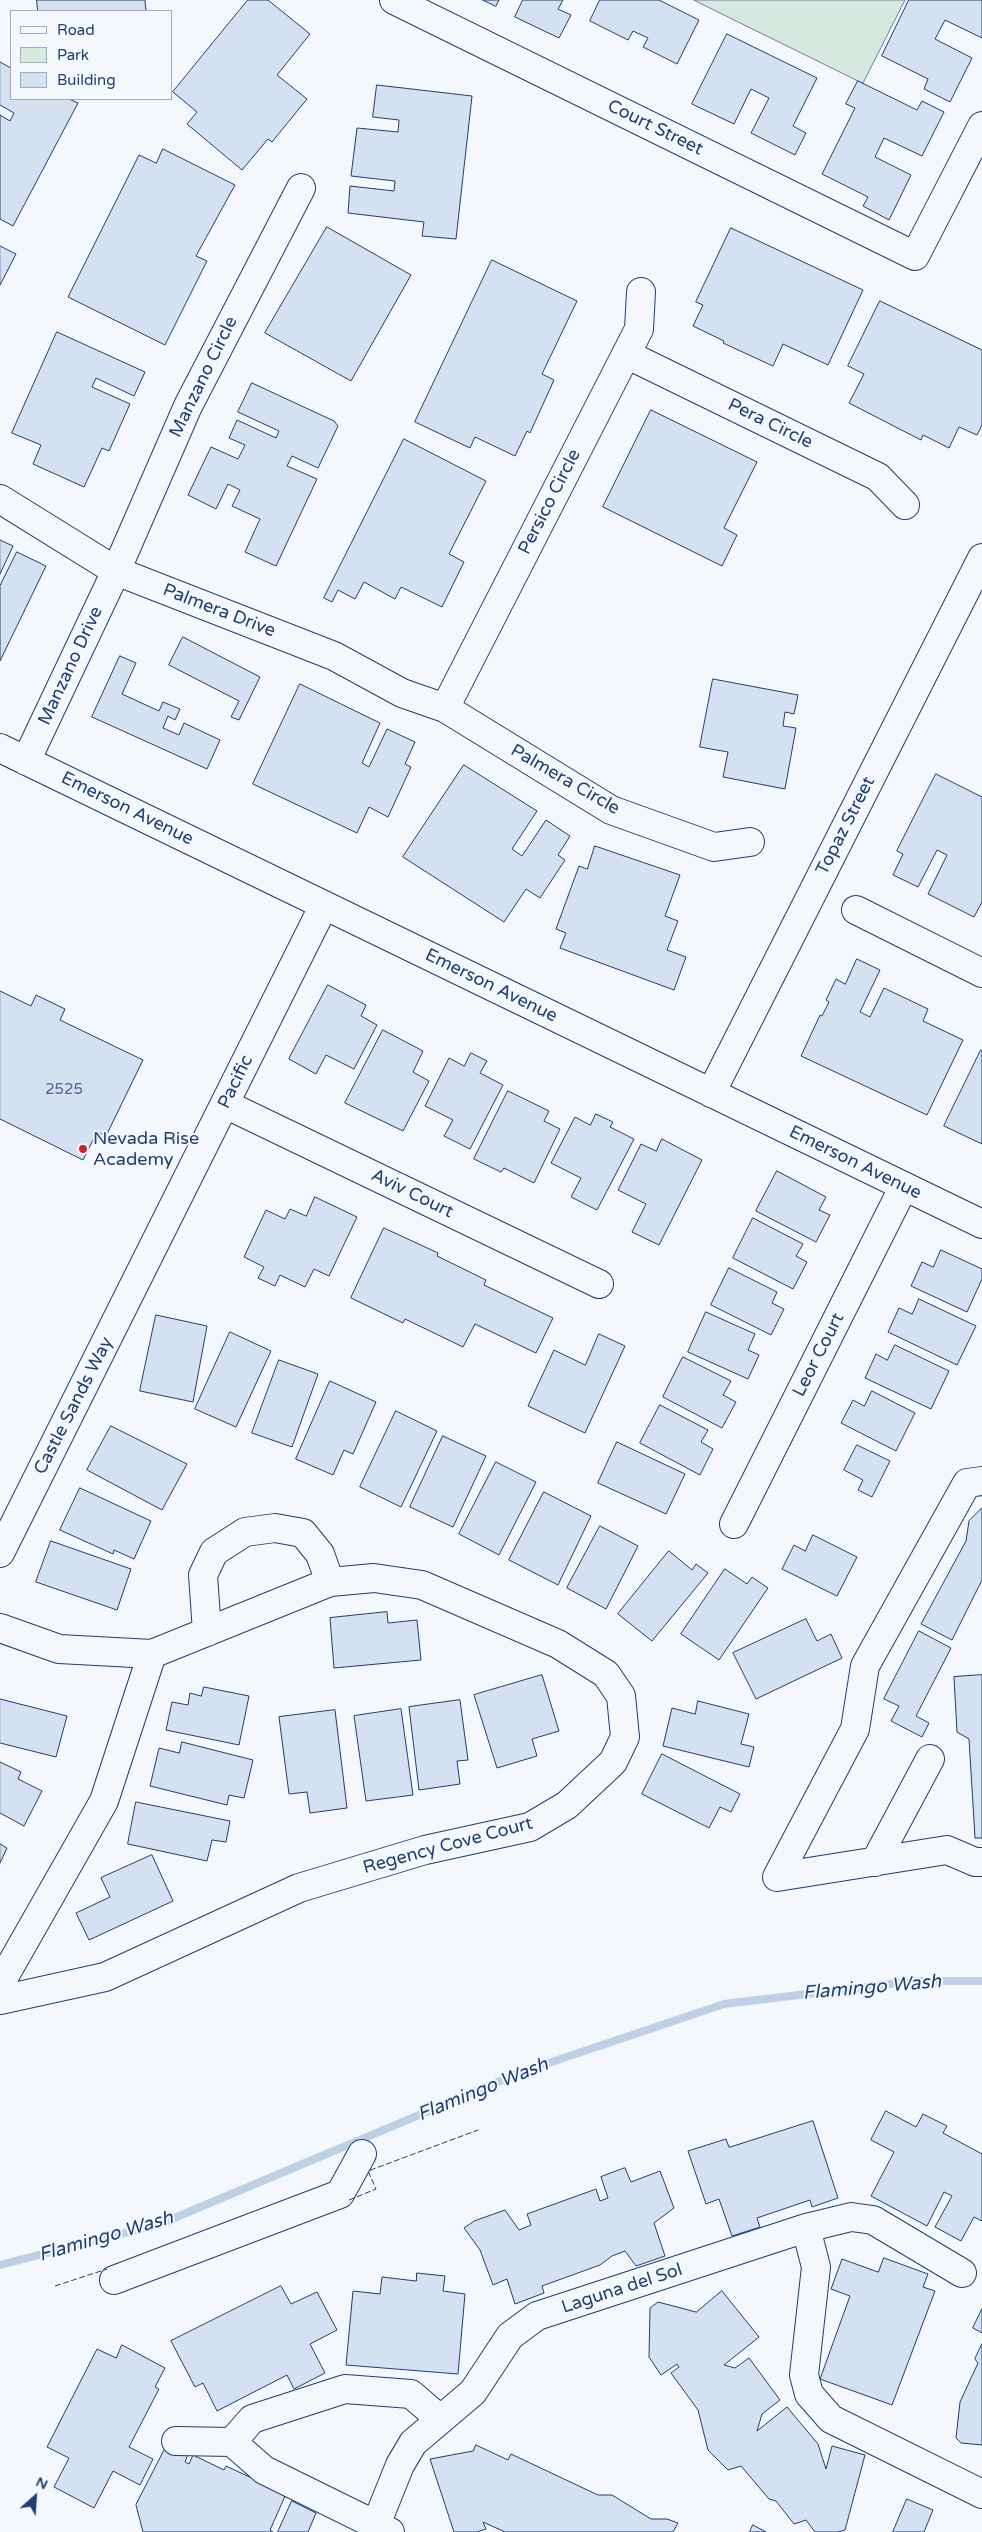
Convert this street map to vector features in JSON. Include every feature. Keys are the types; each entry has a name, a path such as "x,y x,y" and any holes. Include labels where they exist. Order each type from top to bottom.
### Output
{"street":[{"name":"Court Street","path":"394,0 915,256 950,206 982,126"},
{"name":"Manzano Circle","path":"116,571 188,406 301,188"},
{"name":"Persico Circle","path":"444,708 639,329 641,292"},
{"name":"Pera Circle","path":"626,354 878,477 905,505"},
{"name":"Palmera Drive","path":"0,499 116,571 334,656 402,693 444,708"},
{"name":"Topaz Street","path":"711,1093 982,558"},
{"name":"Manzano Drive","path":"26,760 116,571"},
{"name":"Palmera Circle","path":"444,708 610,810 714,846 750,842"},
{"name":"Emerson Avenue","path":"0,748 982,1224"},
{"name":"Pacific","path":"148,1258 324,905"},
{"path":"856,910 982,973"},
{"name":"Aviv Court","path":"225,1104 599,1284"},
{"name":"Leor Court","path":"734,1524 904,1186"},
{"name":"Castle Sands Way","path":"0,1553 148,1258"},
{"path":"982,1481 967,1482 865,1666 856,1728 777,1877 947,1850 975,1862 982,1862"},
{"path":"207,1632 204,1576 214,1552 245,1532 275,1528 303,1533 320,1554 330,1582"},
{"name":"Regency Cove Court","path":"0,1628 59,1649 152,1654 330,1582 374,1578 422,1585 558,1644 606,1674 622,1696 625,1737 613,1762 567,1805 530,1827 425,1850 299,1888 105,1977 0,2000"},
{"path":"0,1984 104,1801 152,1654"},
{"path":"875,1862 930,1759"},
{"path":"114,2280 340,2194 362,2154"},
{"name":"Laguna del Sol","path":"380,2530 400,2465 413,2443 473,2392 510,2336 537,2316 806,2228 851,2217 873,2220 962,2272"},
{"path":"806,2228 816,2267 804,2374 809,2394 831,2419 982,2494"},
{"path":"232,2442 252,2419 345,2389 410,2394 440,2419"},
{"path":"176,2440 232,2442 264,2470 380,2530"}],"green space":[{"path":"694,0 905,0 863,83"}],"building":[{"path":"37,0 145,0 146,10 38,10"},
{"path":"248,0 268,0 310,34 277,75 307,99 272,142 268,139 242,170 187,124 197,112 173,92"},
{"path":"483,0 499,0 496,6"},
{"path":"523,0 563,0 558,9 571,15 559,38 515,17"},
{"path":"600,0 659,0 699,20 677,64 643,47 648,38 633,31 628,40 590,21"},
{"path":"909,0 982,0 982,38 945,20 935,39 972,58 950,102 924,89 928,79 882,56"},
{"path":"727,34 817,78 793,126 806,133 795,155 751,133 769,98 751,89 734,124 692,104"},
{"path":"0,62 10,67 10,100 71,100 78,103 13,226 0,219 0,115 10,121 14,113 0,105"},
{"path":"858,81 917,110 922,101 944,112 922,156 884,138 875,157 911,175 889,220 863,206 868,197 822,174 855,108 846,104"},
{"path":"377,85 472,96 456,239 422,236 424,222 348,213 350,186 394,191 395,181 351,176 357,128 398,132 399,120 373,117"},
{"path":"163,149 235,185 196,256 207,261 165,345 68,297 139,155 156,163"},
{"path":"327,227 411,275 351,381 265,333"},
{"path":"731,228 863,290 828,365 783,344 773,366 723,343 724,341 693,326 703,305 696,302"},
{"path":"0,246 16,254 0,285"},
{"path":"492,260 577,301 542,374 554,380 530,433 527,431 515,456 475,437 470,448 415,422"},
{"path":"880,301 982,350 982,425 977,435 959,427 949,448 923,435 921,440 849,403 864,374 848,366"},
{"path":"57,332 145,372 134,396 96,378 92,387 130,404 109,451 102,448 84,487 33,464 41,445 12,433"},
{"path":"252,383 334,421 338,426 318,468 292,456 287,466 317,479 276,566 245,552 260,519 232,506 240,490 228,484 216,509 188,495 211,447 238,459 245,445 229,438 237,420 276,438 279,431 238,412"},
{"path":"651,410 757,462 724,528 737,535 722,566 603,507"},
{"path":"404,439 486,481 449,554 464,562 442,607 401,587 395,599 364,582 355,599 338,590 332,602 324,598"},
{"path":"0,540 13,546 0,574"},
{"path":"17,552 46,566 0,661 0,586"},
{"path":"183,637 260,677 239,720 231,717 239,701 169,665"},
{"path":"120,656 136,663 122,694 159,711 163,702 180,709 175,720 168,716 163,728 179,735 184,723 220,740 207,769 92,717"},
{"path":"713,679 798,695 794,714 785,712 783,726 796,728 785,789 723,777 728,752 700,747"},
{"path":"300,684 380,723 362,763 369,767 387,729 415,742 405,764 411,767 388,817 369,807 357,833 253,784"},
{"path":"464,765 537,811 512,849 522,856 546,820 570,836 558,855 565,860 540,898 526,889 504,922 403,857"},
{"path":"936,774 982,797 982,902 974,917 928,894 947,855 937,850 918,887 893,875 903,854 897,851"},
{"path":"595,846 680,875 665,916 678,921 667,950 686,957 674,990 560,948 566,933 556,929 579,866 587,869"},
{"path":"857,959 880,970 860,1012 870,1017 884,988 928,1009 923,1021 963,1040 927,1115 801,1056 820,1015 822,1016 829,1002 826,1000 836,979 845,984"},
{"path":"328,985 366,1005 361,1016 377,1025 354,1069 326,1055 316,1074 289,1059"},
{"path":"0,991 31,1006 36,995 65,1009 60,1020 143,1060 106,1136 97,1132 83,1160 0,1119"},
{"path":"383,1030 423,1051 413,1072 429,1081 403,1131 345,1103"},
{"path":"982,1050 982,1144 944,1126"},
{"path":"471,1053 487,1061 480,1073 503,1085 470,1149 444,1136 453,1120 425,1106 449,1058 464,1066"},
{"path":"508,1091 549,1111 544,1121 560,1129 534,1183 504,1168 501,1172 474,1159"},
{"path":"596,1114 613,1122 610,1127 634,1139 597,1210 571,1197 581,1178 551,1163 575,1117 590,1125"},
{"path":"662,1139 702,1160 659,1245 632,1232 646,1204 618,1190 641,1144 656,1151"},
{"path":"777,1171 826,1197 819,1210 830,1215 816,1242 756,1211"},
{"path":"315,1197 357,1217 329,1276 314,1269 305,1287 280,1275 275,1286 258,1278 264,1267 244,1257 266,1210 285,1219 290,1209 306,1216"},
{"path":"753,1218 803,1244 796,1256 807,1262 793,1289 733,1258"},
{"path":"384,1228 438,1253 437,1256 486,1280 484,1285 553,1318 536,1353 475,1324 463,1347 405,1319 403,1323 351,1298"},
{"path":"941,1250 982,1269 982,1279 967,1312 911,1286 922,1262 933,1267"},
{"path":"729,1268 777,1292 772,1303 784,1309 771,1335 711,1305"},
{"path":"919,1299 976,1326 957,1365 888,1332 899,1308 912,1314"},
{"path":"706,1312 755,1334 748,1350 759,1355 748,1379 688,1352"},
{"path":"156,1315 207,1326 193,1402 140,1391"},
{"path":"230,1332 271,1351 236,1427 195,1409"},
{"path":"599,1334 625,1346 585,1433 528,1406 554,1350 585,1365"},
{"path":"895,1345 949,1371 931,1409 865,1378 876,1354 887,1360"},
{"path":"683,1357 731,1381 723,1395 736,1402 722,1428 663,1397"},
{"path":"279,1360 318,1374 292,1447 252,1433"},
{"path":"330,1381 376,1402 353,1454 344,1450 333,1475 296,1459"},
{"path":"872,1391 915,1413 896,1451 841,1423 853,1400 864,1406"},
{"path":"660,1405 708,1430 701,1442 713,1449 700,1475 640,1443"},
{"path":"396,1411 437,1431 401,1507 360,1487"},
{"path":"111,1426 187,1464 162,1510 87,1470"},
{"path":"443,1436 486,1456 453,1527 410,1507"},
{"path":"617,1442 685,1474 666,1514 598,1483"},
{"path":"857,1445 890,1461 872,1497 858,1490 863,1480 844,1470"},
{"path":"496,1462 536,1482 499,1555 459,1534"},
{"path":"80,1488 151,1521 134,1559 114,1550 113,1554 60,1530"},
{"path":"544,1492 591,1516 558,1585 509,1560"},
{"path":"982,1508 982,1580 952,1640 921,1624 966,1541 969,1521"},
{"path":"600,1526 638,1546 606,1609 567,1588"},
{"path":"813,1535 857,1557 837,1596 782,1569 794,1545 805,1551"},
{"path":"51,1541 131,1569 117,1610 36,1582"},
{"path":"669,1551 692,1570 696,1564 708,1573 652,1641 618,1614"},
{"path":"725,1569 747,1584 752,1577 768,1588 719,1660 681,1634"},
{"path":"387,1612 388,1623 417,1620 421,1660 334,1668 330,1618"},
{"path":"806,1619 817,1641 831,1634 842,1658 756,1699 733,1653"},
{"path":"919,1631 951,1648 916,1716 929,1723 922,1737 891,1721 899,1706 884,1699"},
{"path":"542,1675 559,1731 532,1739 537,1756 497,1768 474,1695"},
{"path":"982,1675 982,1838 975,1838 969,1739 957,1732 954,1677"},
{"path":"204,1687 249,1696 239,1745 166,1730 172,1702 188,1705 190,1693 201,1696"},
{"path":"0,1699 67,1716 56,1757 0,1743"},
{"path":"460,1700 468,1760 457,1761 460,1784 419,1790 409,1707"},
{"path":"698,1701 749,1714 741,1744 754,1747 749,1767 663,1746 672,1708 695,1714"},
{"path":"401,1709 413,1795 366,1801 354,1716"},
{"path":"335,1710 347,1808 310,1813 307,1792 289,1794 279,1717"},
{"path":"182,1742 253,1760 244,1798 229,1795 227,1805 150,1786 159,1748 179,1753"},
{"path":"662,1754 740,1794 731,1812 720,1807 709,1828 642,1794"},
{"path":"0,1762 21,1772 18,1779 42,1791 24,1826 0,1813"},
{"path":"136,1802 230,1821 226,1842 212,1840 207,1861 128,1844"},
{"path":"0,1844 7,1848 0,1863"},
{"path":"152,1855 173,1901 89,1940 76,1913 110,1897 101,1878"},
{"path":"886,2111 916,2127 923,2114 947,2126 943,2133 982,2154 982,2221 974,2217 961,2241 935,2227 952,2196 944,2192 927,2226 871,2196 894,2152 871,2140"},
{"path":"813,2121 838,2198 812,2207 810,2200 757,2218 760,2227 732,2236 719,2199 706,2204 688,2151 726,2139 729,2147"},
{"path":"625,2168 631,2182 660,2171 674,2208 654,2223 665,2256 636,2266 625,2251 612,2256 600,2265 542,2286 544,2293 515,2304 507,2279 493,2285 480,2250 464,2228 474,2221 505,2210 519,2230 531,2225 527,2214 596,2189 600,2201 608,2198 601,2177"},
{"path":"884,2258 928,2274 923,2287 935,2291 892,2405 820,2379 850,2296 831,2289 842,2259 878,2272"},
{"path":"417,2273 445,2276 443,2291 465,2294 458,2374 346,2365 353,2291 380,2294 382,2277 416,2281"},
{"path":"281,2286 291,2304 317,2292 337,2330 310,2344 325,2373 294,2389 287,2375 217,2411 203,2383 195,2387 171,2341"},
{"path":"722,2291 759,2337 724,2365 735,2368 749,2358 780,2400 762,2414 757,2431 787,2407 818,2444 826,2469 832,2446 865,2455 845,2530 838,2532 815,2532 806,2520 794,2524 776,2501 769,2499 741,2466 728,2470 708,2450 698,2410 671,2373 679,2367 677,2364 661,2375 649,2357 650,2308 658,2302 696,2312"},
{"path":"982,2309 982,2333 973,2328"},
{"path":"982,2344 982,2445 961,2443 956,2438 960,2402 978,2363 975,2359"},
{"path":"122,2345 165,2368 155,2387 159,2389 129,2447 153,2459 140,2485 113,2471 94,2508 54,2487 69,2458 47,2447 97,2349 116,2358"},
{"path":"167,2445 188,2454 185,2462 189,2464 193,2455 224,2470 226,2466 286,2494 270,2530 273,2532 143,2532 136,2505"},
{"path":"476,2445 508,2460 511,2454 598,2495 612,2495 651,2519 667,2519 678,2523 673,2532 505,2532 483,2522 486,2529 477,2532 454,2532 430,2459 473,2451"},
{"path":"907,2499 933,2510 924,2532 893,2532"},
{"path":"292,2501 316,2513 308,2532 278,2532"},
{"path":"753,2525 766,2532 750,2532"}],"waterway":[{"name":"Flamingo Wash","path":"0,2265 160,2224 519,2073 724,2004 916,1981 982,1981"}],"fence":[{"path":"349,2200 376,2189 368,2171 478,2130"},
{"path":"55,2286 107,2269"}],"place":[{"name":"Nevada Rise Academy","path":"83,1149"}]}
